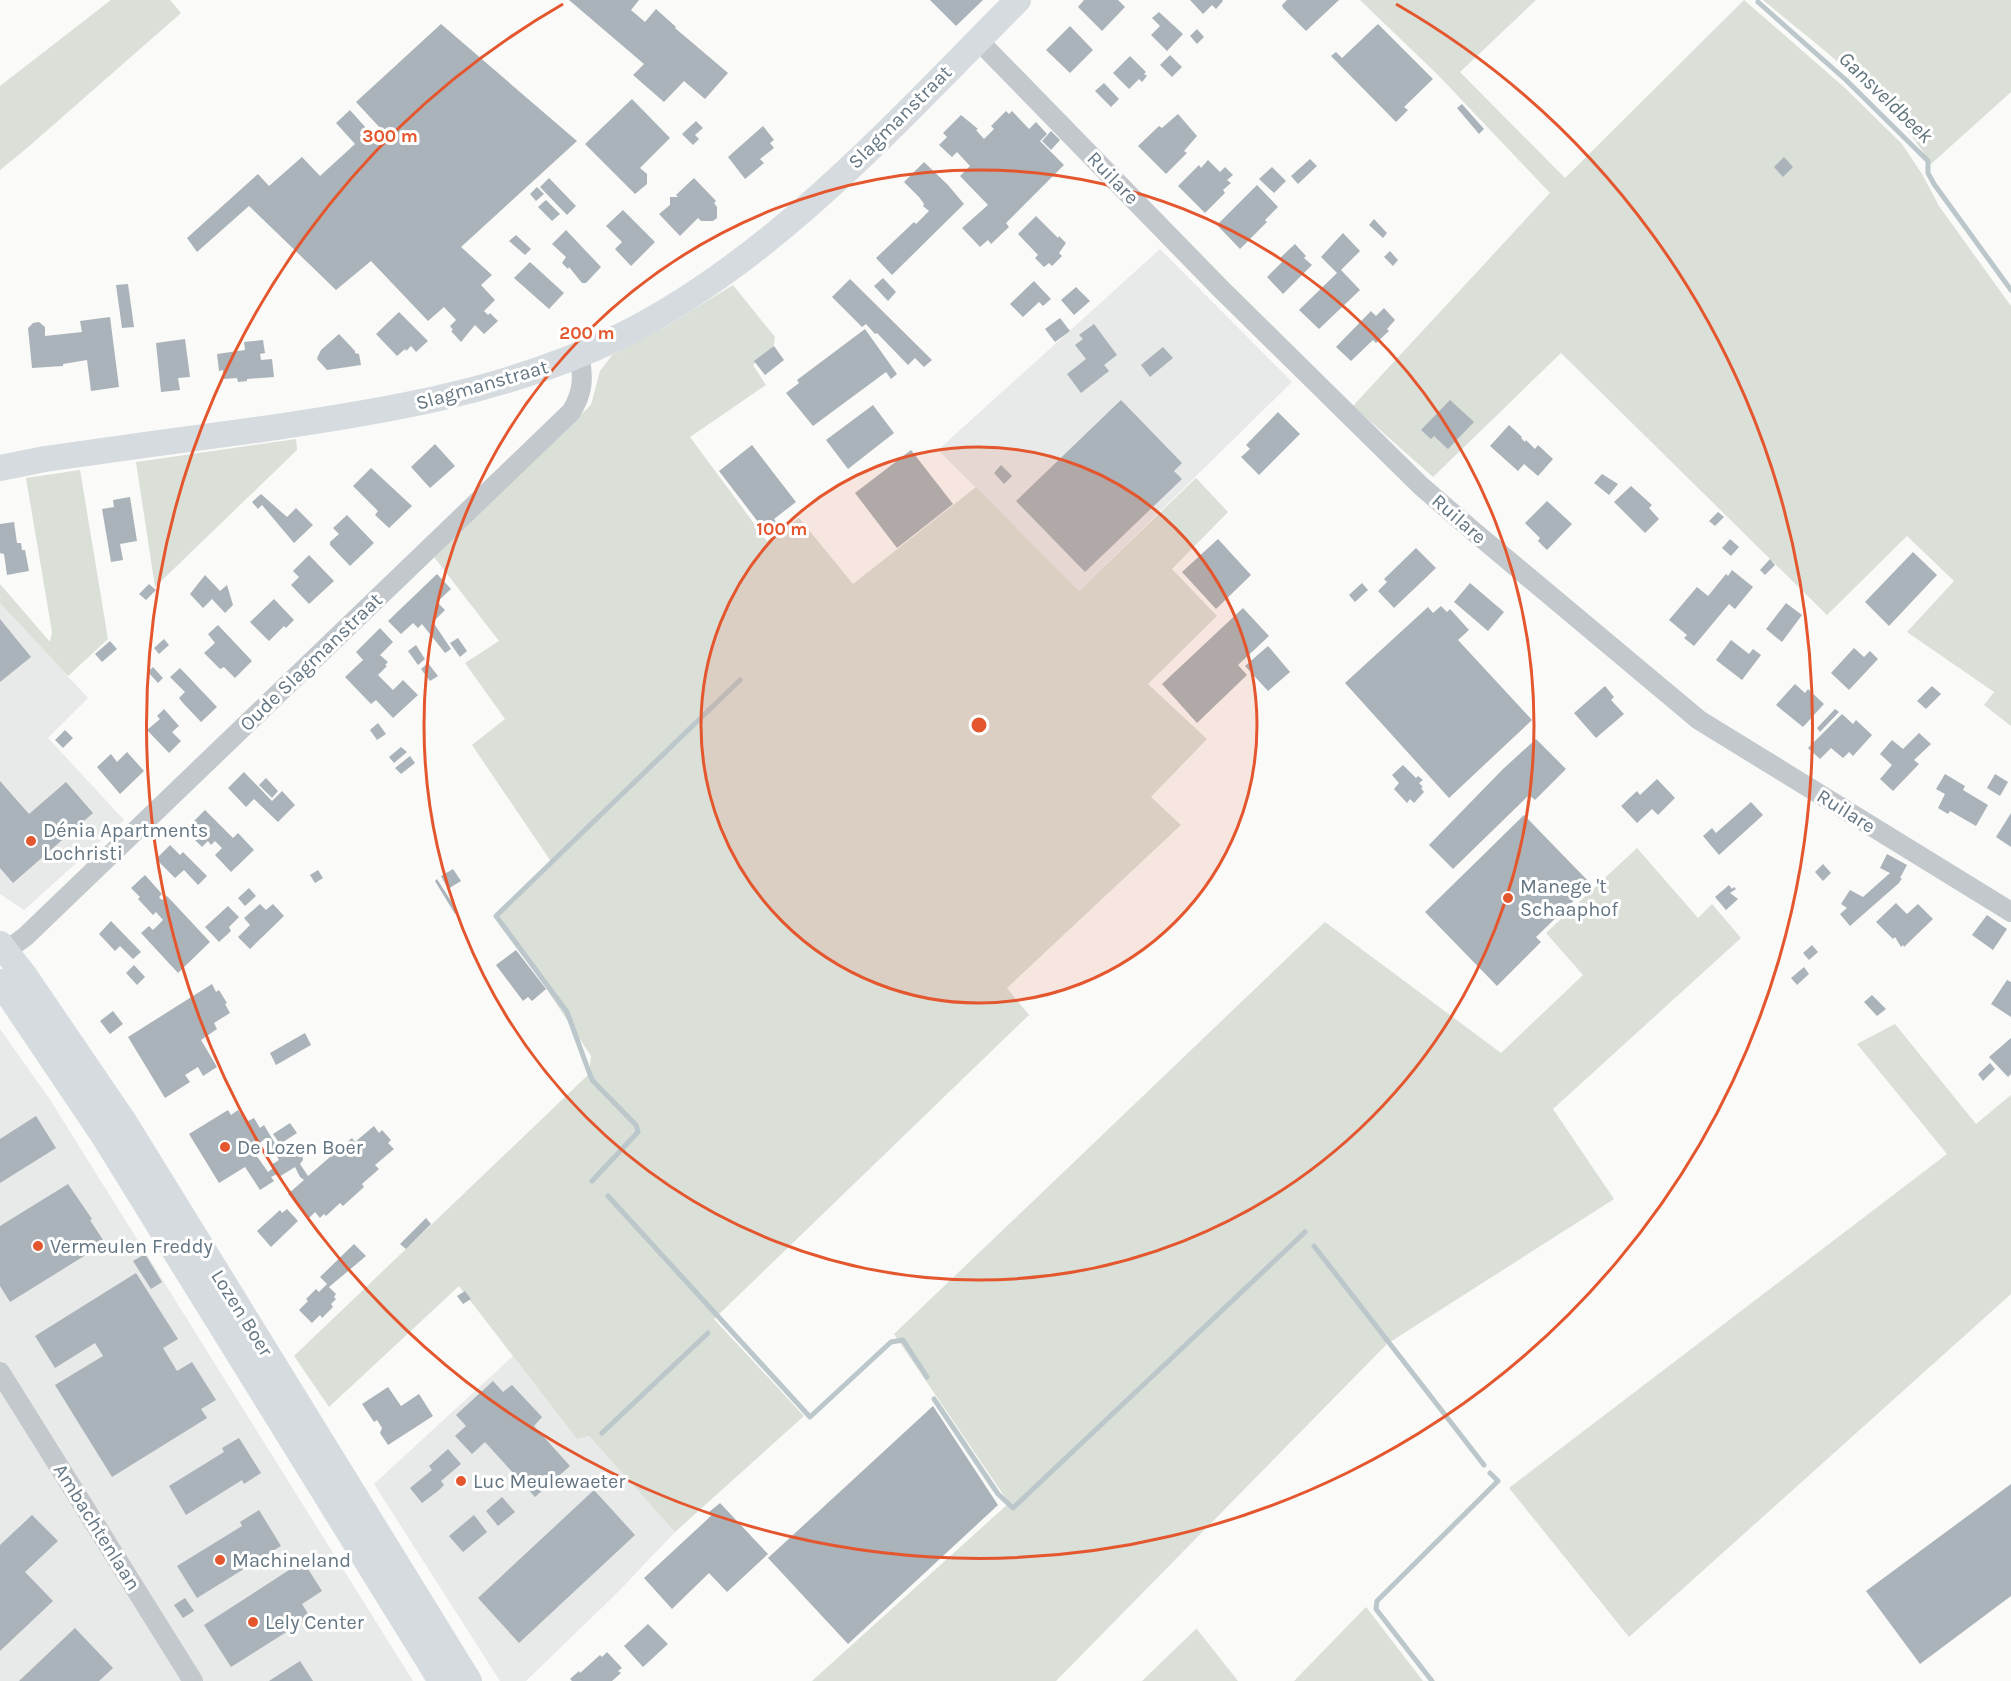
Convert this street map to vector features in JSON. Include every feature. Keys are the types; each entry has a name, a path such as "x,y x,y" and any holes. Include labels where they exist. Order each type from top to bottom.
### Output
{"main road":[{"name":"Slagmanstraat","path":"0,468 45,459 376,412 439,400 579,356 662,313 766,241 845,172 1018,0"},
{"name":"Lozen Boer","path":"3,948 25,976 125,1123 469,1681"},
{"name":"Lozen Boer","path":"0,982 103,1134 441,1681"}],"street":[{"name":"Ruilare","path":"978,40 1221,289 1421,486 1472,530 1699,720 2011,912"},
{"name":"Oude Slagmanstraat","path":"3,948 27,936 571,412 582,389 583,373 579,356"},
{"name":"Ambachtenlaan","path":"0,1372 193,1681"}],"shaded area":[{"path":"111,0 170,0 181,13 0,170 0,86"},
{"path":"1360,0 1536,0 1460,72 1565,178 1744,0 1845,88 1902,144 1922,174 1939,206 2011,306 2011,726 1984,705 1994,692 1907,632 1954,581 1907,536 1827,615 1561,353 1433,477 1353,406 1550,193 1439,76"},
{"path":"1763,0 2011,0 2011,92 1931,164 1896,117 1875,96"},
{"path":"1160,249 1292,382 1079,591 938,450"},
{"path":"733,285 775,337 773,350 753,365 766,385 690,437 767,541 799,518 853,584 976,487 1079,591 1196,478 1228,512 1172,569 1217,616 1148,684 1207,739 1151,797 1181,825 1007,988 1029,1015 714,1319 804,1416 675,1532 589,1436 577,1439 459,1286 329,1407 294,1356 589,1074 591,1056 498,916 552,863 472,745 505,719 465,663 499,641 434,557 591,405 600,371 612,355 667,326"},
{"path":"296,439 297,450 155,587 136,462"},
{"path":"80,470 108,639 68,676 0,603 0,584 50,642 52,632 26,478"},
{"path":"0,603 88,698 48,738 124,820 24,910 0,894"},
{"path":"1637,848 1698,918 1712,904 1741,938 1553,1109 1614,1199 1387,1344 1056,1681 812,1681 1009,1503 894,1334 1325,922 1501,1053 1583,975 1546,933"},
{"path":"1895,1024 1976,1124 2011,1095 2011,1294 1629,1637 1509,1488 1947,1154 1857,1044"},
{"path":"0,1029 49,1098 413,1681 0,1681"},
{"path":"513,1356 577,1439 589,1436 675,1532 619,1591 526,1681 500,1681 374,1484"},
{"path":"1366,1607 1423,1681 1294,1681"},
{"path":"1196,1629 1238,1681 1142,1681"}],"building":[{"path":"569,0 639,0 631,10 645,22 656,9 728,73 705,99 684,81 664,102 633,75 644,64"},
{"path":"930,0 983,0 956,26"},
{"path":"1084,0 1118,0 1125,7 1102,31 1078,7"},
{"path":"1190,0 1223,1 1216,9 1212,5 1203,14"},
{"path":"1287,0 1339,0 1306,31 1283,8 1282,5"},
{"path":"1159,12 1183,34 1167,51 1151,35 1160,26 1152,18"},
{"path":"441,24 577,141 461,247 492,275 481,285 495,300 484,311 488,315 490,313 498,321 484,334 475,325 461,342 451,331 453,330 450,326 456,320 444,307 428,321 371,261 336,290 249,206 197,252 187,238 258,174 269,186 302,157 320,176 355,144 336,123 350,110 374,137 382,130 356,102"},
{"path":"1378,24 1433,79 1404,107 1408,110 1396,122 1331,56 1336,52 1342,58"},
{"path":"1070,26 1093,50 1070,73 1046,50"},
{"path":"1197,29 1204,37 1197,44 1190,36"},
{"path":"1170,55 1182,67 1172,77 1160,65"},
{"path":"1130,56 1146,72 1144,74 1147,76 1142,82 1139,79 1129,89 1113,73"},
{"path":"1104,83 1119,99 1111,107 1095,91"},
{"path":"632,99 670,138 640,168 647,174 647,184 635,194 585,144"},
{"path":"1462,104 1484,129 1479,134 1457,108"},
{"path":"1006,111 1009,114 1012,111 1029,129 1036,122 1047,134 1040,141 1064,165 1006,223 1009,227 991,244 988,240 980,247 962,228 988,205 960,176 970,166 957,152 952,157 939,145 947,137 943,133 961,115 978,129 976,130 984,139 994,129 991,126"},
{"path":"1178,114 1197,136 1184,151 1187,153 1166,174 1138,146 1159,126 1162,128"},
{"path":"696,121 703,128 695,135 699,139 693,145 682,134"},
{"path":"763,126 774,140 770,143 774,148 760,159 764,163 745,179 728,157"},
{"path":"1051,131 1060,140 1051,150 1042,141"},
{"path":"1784,157 1793,167 1783,177 1774,167"},
{"path":"1310,159 1317,166 1298,184 1291,176"},
{"path":"1208,160 1220,172 1225,167 1233,175 1227,180 1231,183 1223,190 1225,193 1205,213 1178,186 1199,165 1201,168"},
{"path":"924,162 964,204 892,275 876,258 929,211 904,182"},
{"path":"1272,167 1286,181 1274,193 1259,179"},
{"path":"549,178 576,206 567,215 540,187"},
{"path":"694,178 716,201 714,203 717,207 717,218 713,221 701,221 698,218 680,236 659,214 670,205 670,197 678,197 676,195"},
{"path":"1257,185 1278,207 1265,220 1267,222 1240,249 1217,225"},
{"path":"537,187 544,194 536,201 530,194"},
{"path":"546,200 560,214 552,221 538,207"},
{"path":"623,210 655,242 631,266 615,249 622,242 606,226"},
{"path":"1036,216 1066,243 1059,253 1062,256 1052,266 1049,263 1044,267 1035,258 1038,255 1018,234"},
{"path":"1374,219 1387,233 1383,238 1369,225"},
{"path":"566,230 601,267 586,283 582,283 569,267 568,269 562,263 566,257 552,244"},
{"path":"1343,233 1360,251 1341,270 1360,290 1319,329 1299,310 1337,273 1321,257"},
{"path":"516,235 531,249 525,255 509,241"},
{"path":"1295,244 1306,256 1304,258 1312,265 1283,294 1267,277 1283,261 1280,258"},
{"path":"1390,251 1398,260 1393,266 1384,257"},
{"path":"530,262 564,293 549,309 514,278"},
{"path":"883,278 896,292 888,301 874,286"},
{"path":"850,279 932,360 924,367 915,358 908,365 877,333 875,334 866,324 862,327 832,297"},
{"path":"1034,281 1051,299 1043,306 1039,302 1023,317 1010,304"},
{"path":"128,284 134,327 122,328 116,285"},
{"path":"1076,287 1090,301 1074,315 1061,300"},
{"path":"1384,308 1395,320 1387,329 1389,331 1376,343 1373,340 1351,361 1336,347 1371,311 1376,316"},
{"path":"399,312 428,341 416,352 411,346 397,356 376,334"},
{"path":"110,317 119,387 91,391 87,360 63,364 63,366 32,368 28,328 33,323 39,322 45,327 45,336 82,332 80,321"},
{"path":"1060,318 1070,331 1055,342 1045,329"},
{"path":"1094,324 1117,355 1104,365 1109,371 1081,393 1067,374 1086,359 1075,345 1083,339 1079,335"},
{"path":"865,329 897,374 891,379 886,372 813,426 786,393 799,383 797,380"},
{"path":"339,334 355,353 359,354 361,365 327,370 317,359 321,350"},
{"path":"185,339 190,377 178,378 180,390 161,392 156,343"},
{"path":"263,340 265,353 260,354 261,360 272,359 274,377 238,382 237,378 224,379 223,370 219,371 217,354 245,350 244,342"},
{"path":"774,346 784,360 765,375 754,361"},
{"path":"1163,347 1173,358 1150,377 1141,365"},
{"path":"1121,400 1182,463 1174,471 1182,479 1085,572 1016,501"},
{"path":"1450,400 1474,422 1448,449 1434,436 1431,439 1421,430"},
{"path":"873,405 894,433 848,469 826,440"},
{"path":"1278,412 1300,434 1259,475 1241,457 1250,449 1246,445"},
{"path":"1509,425 1525,442 1526,440 1535,449 1538,445 1553,459 1538,476 1524,464 1518,471 1490,446"},
{"path":"435,444 455,466 430,488 411,467"},
{"path":"752,445 796,502 774,519 780,527 768,535 719,471"},
{"path":"911,450 953,504 897,548 855,493"},
{"path":"1001,465 1012,476 1004,484 994,473"},
{"path":"371,468 412,506 389,528 375,515 378,511 353,486"},
{"path":"1602,474 1618,484 1609,495 1594,483"},
{"path":"1631,486 1652,505 1649,508 1659,519 1645,533 1614,502"},
{"path":"261,494 287,517 296,508 313,525 294,543 262,505 258,509 252,502"},
{"path":"130,497 137,541 120,544 123,560 111,562 102,509 114,507 113,500"},
{"path":"1547,501 1572,524 1547,550 1538,541 1540,538 1525,523"},
{"path":"1718,512 1724,517 1715,526 1709,521"},
{"path":"347,515 374,543 350,566 330,545 330,542 339,534 333,528"},
{"path":"14,522 17,543 21,543 22,550 25,550 29,571 7,575 4,554 0,553 0,524"},
{"path":"1218,539 1251,575 1216,609 1182,572"},
{"path":"1730,539 1739,547 1731,556 1722,548"},
{"path":"1416,548 1436,568 1394,608 1378,591 1387,582 1384,579"},
{"path":"1913,552 1937,575 1889,626 1865,602"},
{"path":"309,555 334,581 309,604 291,585 299,577 293,571"},
{"path":"1770,559 1775,565 1765,575 1760,570"},
{"path":"1732,570 1753,587 1735,609 1729,604 1694,646 1684,638 1687,635 1669,620 1697,587 1708,596"},
{"path":"437,574 451,589 437,602 445,610 433,622 451,649 445,653 422,624 418,628 413,623 401,634 388,621"},
{"path":"205,575 220,591 227,585 233,605 225,613 212,599 203,608 190,594"},
{"path":"1362,583 1368,590 1355,602 1349,595"},
{"path":"1470,583 1504,612 1488,631 1454,602"},
{"path":"149,584 156,590 146,600 139,594"},
{"path":"274,599 294,620 286,628 284,626 269,641 250,622"},
{"path":"1786,603 1802,615 1782,642 1766,629"},
{"path":"1441,606 1447,612 1450,609 1469,630 1458,640 1532,720 1449,798 1345,683 1428,607 1433,613"},
{"path":"1243,608 1269,636 1238,665 1247,675 1197,723 1162,684"},
{"path":"0,619 31,657 0,682"},
{"path":"218,625 252,661 235,678 224,667 220,669 204,653 215,643 208,634"},
{"path":"380,628 393,642 380,655 388,662 378,675 393,690 403,680 418,695 393,718 376,700 371,704 345,677 363,660 356,652"},
{"path":"458,638 467,651 460,657 450,643"},
{"path":"164,639 169,645 159,654 154,648"},
{"path":"1731,640 1749,654 1753,649 1761,655 1742,680 1716,660"},
{"path":"110,641 117,649 102,662 95,654"},
{"path":"416,645 425,659 418,665 408,651"},
{"path":"1268,646 1290,672 1268,691 1245,666"},
{"path":"1854,648 1864,657 1870,651 1878,659 1849,690 1831,673"},
{"path":"428,663 438,676 430,681 421,669"},
{"path":"153,667 163,678 158,683 148,672"},
{"path":"180,668 217,707 201,722 179,698 185,692 170,677"},
{"path":"1795,684 1805,693 1808,689 1824,704 1803,727 1776,705"},
{"path":"1605,686 1614,697 1611,700 1624,714 1596,738 1574,713"},
{"path":"1932,686 1941,694 1926,709 1917,701"},
{"path":"164,709 179,726 172,732 181,741 169,753 147,730 160,719 157,716"},
{"path":"1835,709 1839,712 1820,732 1817,728"},
{"path":"1842,714 1853,724 1856,720 1872,735 1853,756 1849,752 1843,758 1831,748 1820,759 1808,748"},
{"path":"378,723 386,734 377,740 370,730"},
{"path":"65,730 73,738 63,748 55,740"},
{"path":"1919,733 1931,744 1914,760 1919,764 1893,791 1880,779 1892,765 1880,754 1892,740 1903,749"},
{"path":"1536,739 1566,769 1535,800 1529,795 1453,869 1429,845 1503,769"},
{"path":"401,747 407,752 394,763 389,757"},
{"path":"127,752 144,771 120,794 97,767 111,754 117,762"},
{"path":"410,756 415,763 401,774 395,768"},
{"path":"1403,765 1416,778 1418,776 1423,780 1419,783 1424,792 1414,803 1410,799 1407,803 1394,789 1399,783 1392,775"},
{"path":"244,772 272,801 282,791 295,805 278,822 254,799 246,807 228,788"},
{"path":"1945,774 1965,786 1963,790 1988,805 1976,826 1950,811 1948,814 1938,808 1945,794 1936,789"},
{"path":"1995,774 2008,782 2000,796 1987,788"},
{"path":"266,778 278,791 272,798 259,785"},
{"path":"1657,779 1675,798 1658,815 1652,809 1637,823 1621,806 1637,791 1640,795"},
{"name":"Dénia Apartments Lochristi","path":"0,781 29,814 66,782 93,813 13,883 0,868"},
{"path":"1751,802 1763,815 1719,855 1703,836 1712,828 1716,833"},
{"path":"205,810 233,838 238,833 254,850 231,872 215,855 222,848 215,841 211,845 208,841 202,847 185,830"},
{"path":"2011,813 2011,847 1996,837"},
{"name":"Manege 't Schaaphof","path":"1524,815 1591,884 1536,937 1541,942 1497,986 1425,912"},
{"path":"170,845 180,855 183,852 207,876 198,885 184,870 175,878 156,859"},
{"path":"1887,854 1907,865 1900,878 1902,878 1850,926 1840,914 1847,908 1841,904 1850,890 1863,897 1890,873 1880,868"},
{"path":"1823,864 1831,873 1823,881 1815,872"},
{"path":"453,869 461,881 448,889 441,876"},
{"path":"318,870 323,878 315,883 310,875"},
{"path":"145,875 162,894 159,897 162,900 167,896 210,942 178,973 141,933 149,926 153,930 163,920 156,912 153,915 131,888"},
{"path":"437,879 458,912 455,914 435,881"},
{"path":"1729,885 1732,889 1734,887 1736,889 1730,893 1738,899 1726,910 1715,897"},
{"path":"249,888 256,896 245,906 238,898"},
{"path":"1896,903 1907,914 1918,904 1933,919 1904,947 1903,945 1901,947 1895,937 1893,939 1876,922"},
{"path":"260,904 266,910 273,904 284,916 250,949 238,937 250,925 244,918"},
{"path":"228,906 239,917 229,927 231,931 219,942 205,927"},
{"path":"1987,915 2007,929 1993,950 1972,935"},
{"path":"111,921 141,952 133,959 120,946 115,951 99,934"},
{"path":"1812,945 1818,952 1809,960 1803,953"},
{"path":"516,950 546,989 532,1001 528,997 523,1001 496,965"},
{"path":"134,965 145,977 137,985 126,973"},
{"path":"1804,967 1809,974 1797,985 1791,978"},
{"path":"2007,980 2011,982 2011,1017 1991,1004"},
{"path":"212,984 216,992 219,990 230,1013 214,1023 217,1029 201,1040 217,1067 203,1076 198,1067 185,1075 190,1082 165,1098 128,1037"},
{"path":"1872,995 1886,1009 1877,1016 1864,1002"},
{"path":"113,1011 123,1024 110,1034 100,1021"},
{"path":"305,1033 311,1045 276,1065 270,1053"},
{"path":"2011,1038 2011,1074 2008,1077 1989,1057"},
{"path":"1990,1063 1995,1069 1983,1081 1978,1074"},
{"path":"228,1110 231,1115 238,1110 246,1122 254,1118 260,1128 264,1125 283,1157 296,1150 302,1153 303,1160 300,1164 308,1176 352,1138 355,1142 374,1126 379,1133 382,1130 391,1140 388,1143 394,1149 375,1165 379,1169 362,1184 364,1187 343,1206 340,1203 326,1216 324,1214 320,1218 315,1212 309,1218 288,1194 304,1180 295,1167 279,1177 277,1174 271,1177 274,1181 260,1190 245,1167 219,1183 189,1134","holes":["266,1138 279,1160 271,1165 273,1168 268,1172 252,1149"]},
{"path":"36,1116 56,1148 0,1183 0,1139"},
{"path":"290,1123 297,1133 280,1144 273,1134"},
{"path":"68,1184 105,1243 10,1302 0,1286 0,1226"},
{"path":"287,1209 298,1221 271,1247 257,1231 280,1210 282,1213"},
{"path":"426,1218 431,1224 406,1249 400,1244"},
{"path":"354,1244 366,1256 329,1287 336,1294 334,1297 336,1299 331,1304 333,1307 322,1318 320,1315 312,1323 299,1310 316,1289 319,1292 327,1284 320,1277"},
{"path":"145,1254 162,1282 151,1289 133,1261"},
{"path":"136,1273 178,1339 163,1348 177,1371 192,1362 216,1400 201,1409 207,1418 112,1477 55,1385 103,1356 95,1343 55,1368 35,1336"},
{"path":"465,1291 471,1299 463,1304 457,1296"},
{"path":"493,1381 503,1392 512,1385 542,1417 534,1426 570,1466 535,1497 485,1442 472,1454 455,1436 466,1426 456,1415"},
{"path":"388,1387 401,1406 419,1394 433,1416 388,1445 380,1433 382,1428 377,1420 374,1422 362,1404"},
{"path":"933,1406 998,1505 848,1644 768,1558"},
{"path":"239,1438 261,1473 244,1484 242,1480 186,1515 169,1486 224,1452 222,1448"},
{"path":"448,1449 461,1464 441,1481 444,1485 438,1491 422,1503 410,1488 432,1470 429,1466"},
{"path":"2011,1484 2011,1596 1920,1664 1866,1591"},
{"path":"594,1490 635,1535 519,1643 478,1598"},
{"path":"502,1497 515,1512 498,1526 486,1511"},
{"path":"720,1503 768,1554 727,1592 709,1573 672,1609 644,1578 712,1515 709,1512"},
{"path":"259,1510 281,1546 197,1598 177,1566 242,1526 240,1522"},
{"path":"32,1515 58,1541 25,1572 53,1601 0,1651 0,1545"},
{"path":"474,1515 487,1532 463,1552 449,1536"},
{"path":"303,1561 322,1591 302,1604 310,1617 231,1667 204,1625"},
{"path":"185,1598 194,1611 183,1618 174,1605"},
{"path":"648,1624 668,1644 643,1667 624,1646"},
{"path":"75,1628 113,1668 99,1681 19,1681"},
{"path":"607,1652 622,1668 618,1671 621,1673 612,1681 572,1681 570,1679 600,1655 602,1657"},
{"path":"300,1661 313,1681 269,1681"}],"waterway":[{"name":"Gansveldbeek","path":"1758,2 1846,80 1928,161 1928,173 1934,184 2011,290"},
{"path":"592,1181 638,1132 636,1125 592,1080 567,1012 496,916 740,680"},
{"path":"608,1196 810,1417 891,1342 903,1340 927,1377"},
{"path":"934,1399 998,1494 1013,1508 1305,1232"},
{"path":"1314,1246 1484,1465"},
{"path":"602,1433 708,1333"},
{"path":"1432,1681 1376,1609 1377,1601 1498,1481 1490,1473"}],"place":[{"name":"Dénia Apartments Lochristi","path":"31,841"},
{"name":"Manege 't Schaaphof","path":"1508,898"},
{"name":"De Lozen Boer","path":"225,1147"},
{"name":"Vermeulen Freddy","path":"38,1246"},
{"name":"Luc Meulewaeter","path":"461,1481"},
{"name":"Machineland","path":"220,1560"},
{"name":"Lely Center","path":"253,1622"}]}
